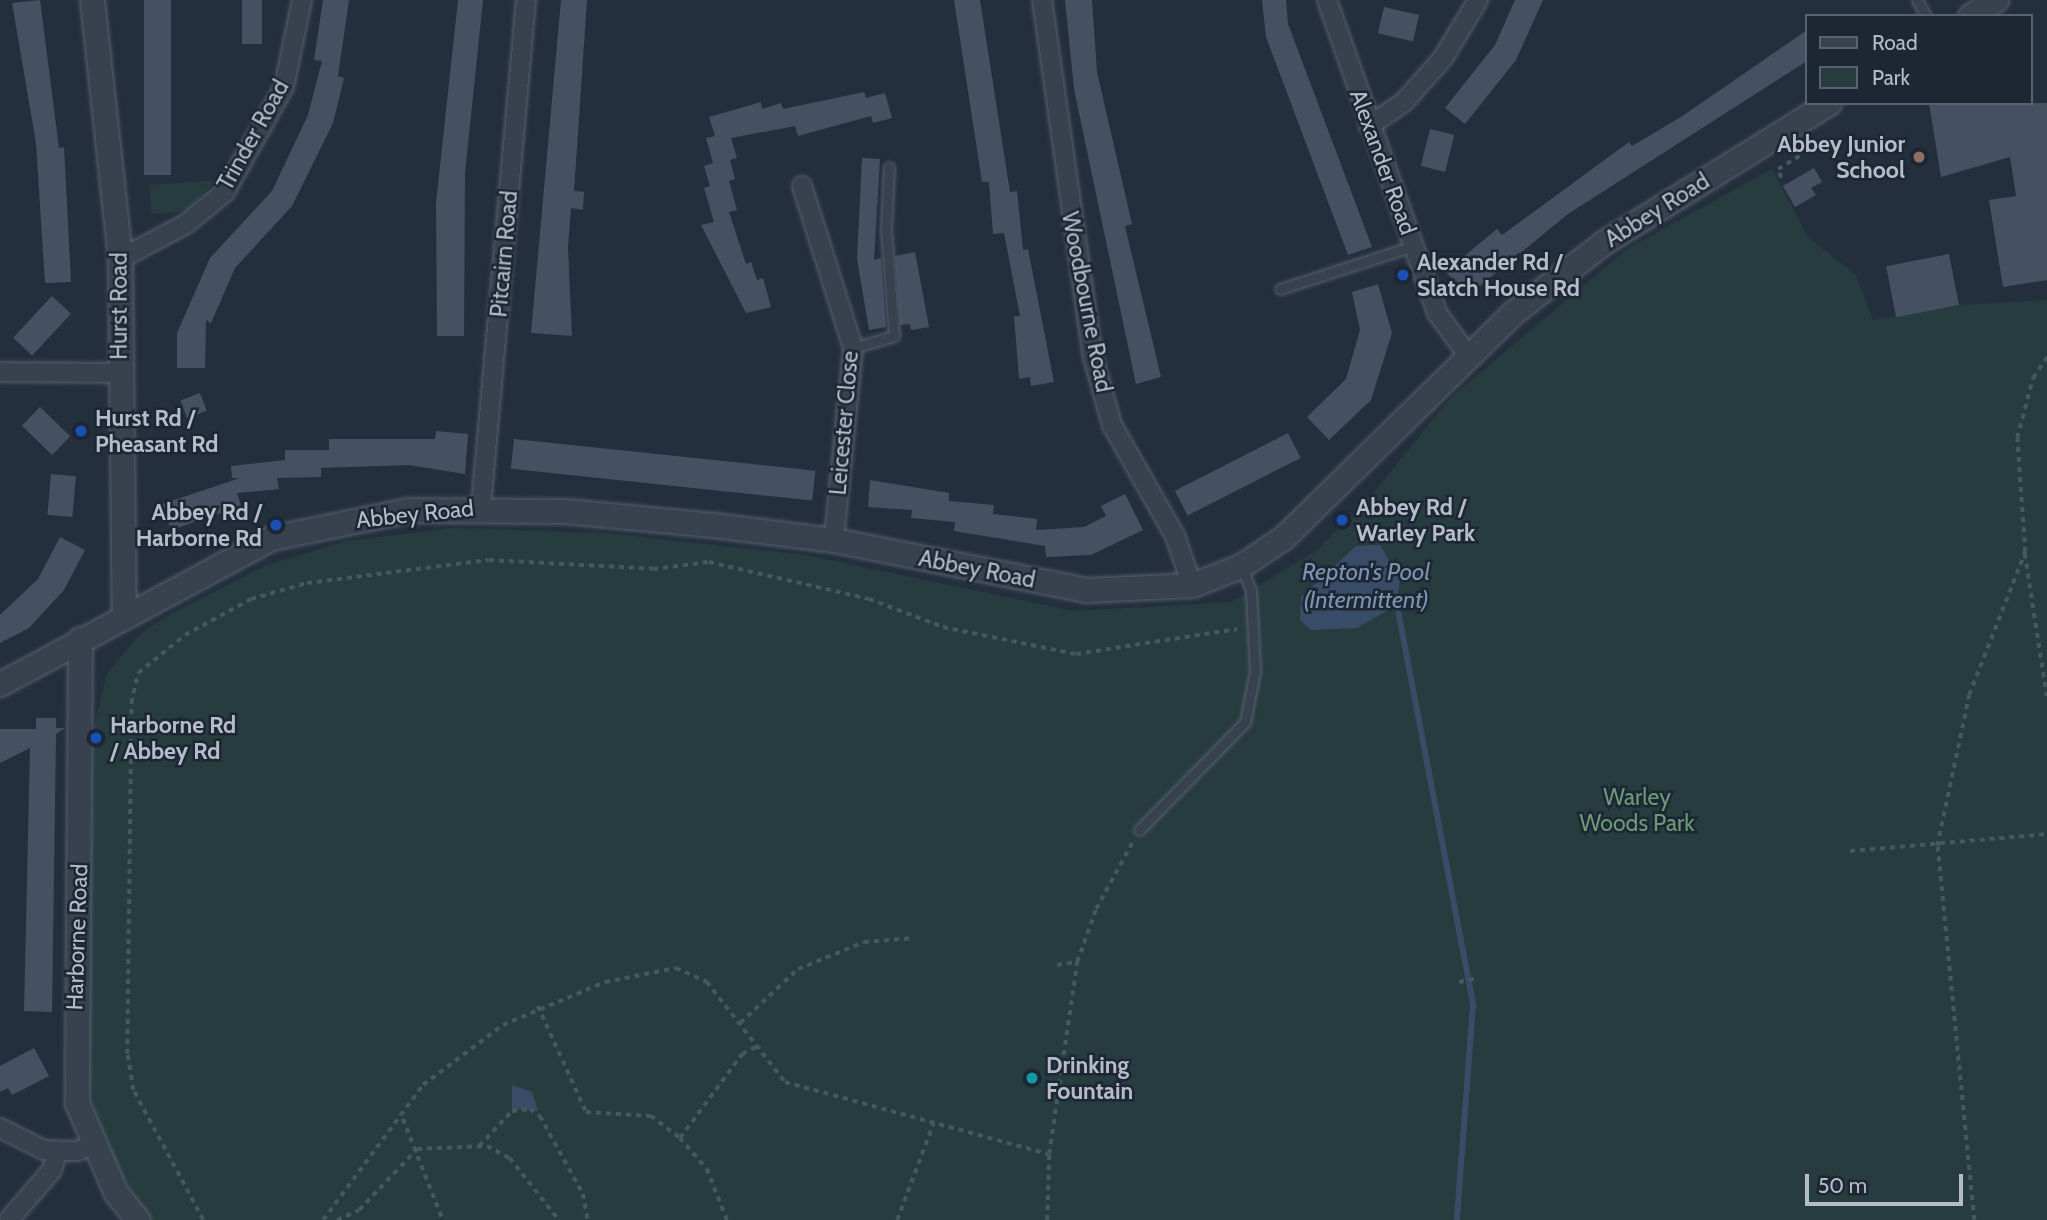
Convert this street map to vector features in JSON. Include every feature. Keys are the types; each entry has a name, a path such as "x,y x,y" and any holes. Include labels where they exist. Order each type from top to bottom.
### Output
{"street":[{"name":"Hurst Road","path":"93,0 120,260 119,373 124,614"},
{"name":"Trinder Road","path":"120,260 186,224 225,192 284,87 302,0"},
{"name":"Pitcairn Road","path":"481,507 526,0"},
{"name":"Woodbourne Road","path":"1042,0 1093,357 1112,425 1175,536 1192,585"},
{"name":"Alexander Road","path":"1327,0 1369,126 1445,330 1468,355"},
{"path":"1369,126 1404,102 1435,67 1478,0"},
{"path":"1973,14 1996,0"},
{"name":"Abbey Road","path":"0,684 124,614 271,538 409,510 481,507 834,540 1087,590 1192,585 1241,566 1324,502 1468,355 1604,243 1826,105"},
{"name":"Leicester Close","path":"802,186 853,348 834,540"},
{"path":"0,372 119,373"},
{"name":"Harborne Road","path":"80,639 73,1060 77,1103 116,1193 138,1220"},
{"path":"0,1128 57,1151 95,1144"},
{"path":"9,1220 52,1171 57,1151"}],"lane":[{"path":"853,348 894,336 886,229 889,167"},
{"path":"1280,289 1413,246"},
{"path":"1139,831 1245,722 1253,692 1254,629 1241,566"}],"path":[{"path":"1782,177 1778,169 1815,146 1810,139"},
{"path":"2047,358 2033,378 2017,438 2025,552 2047,696"},
{"path":"1973,1220 1937,846 1969,695 2025,552"},
{"path":"203,1220 133,1090 127,1054 131,703 138,673 185,635 251,599 307,583 489,560 653,569 709,562 869,599 943,627 1076,654 1121,652 1146,639 1254,629"},
{"path":"1047,1220 1049,1154 1077,962 1096,909 1139,831"},
{"path":"1850,851 1937,846 2047,834"},
{"path":"740,1023 798,969 864,942 914,938"},
{"path":"1057,965 1077,962"},
{"path":"323,1220 403,1119 423,1085 538,1006 676,968 707,982 785,1082 1049,1154"},
{"path":"1459,982 1478,978"},
{"path":"538,1006 586,1112 651,1116 680,1139 708,1169 727,1220"},
{"path":"680,1139 742,1054 758,1046"},
{"path":"479,1146 505,1118 530,1109 545,1125 583,1194 588,1220"},
{"path":"403,1119 443,1220"},
{"path":"897,1220 933,1124"},
{"path":"337,1220 359,1210 417,1149 479,1146 510,1158 559,1220"}],"green space":[{"name":"Warley Woods Park","path":"1772,169 1808,237 1856,275 1873,320 1959,305 2047,300 2047,1220 151,1220 116,1168 87,1091 92,735 107,673 140,634 170,614 265,566 345,541 455,528 606,533 806,555 1073,611 1231,602 1316,551 1372,495 1449,399 1627,249"},
{"path":"217,180 185,212 151,214 150,185"}],"water":[{"name":"Repton's Pool (Intermittent)","path":"1380,545 1400,578 1397,605 1357,628 1311,630 1300,620 1301,597 1356,546"},
{"path":"512,1085 532,1092 538,1111 512,1109"}],"building":[{"path":"40,0 59,148 64,147 71,282 45,283 36,143 12,3"},
{"path":"144,0 171,0 171,175 144,175"},
{"path":"242,0 262,0 262,44 242,44"},
{"path":"323,0 349,0 338,76 344,78 333,123 292,206 235,268 211,323 206,320 205,368 177,368 177,333 210,258 272,191 308,115 322,61 314,60"},
{"path":"458,0 483,0 465,173 464,336 437,336 436,203"},
{"path":"561,0 587,0 574,191 584,192 583,210 571,208 568,248 572,336 531,333"},
{"path":"954,0 980,0 1010,192 1017,191 1023,250 1028,249 1054,382 1031,386 1030,377 1019,379 1014,316 1020,316 1004,233 993,234 989,182 982,182"},
{"path":"1065,0 1092,0 1097,72 1132,224 1125,226 1161,377 1136,384 1074,89"},
{"path":"1262,0 1286,0 1288,24 1372,247 1348,255 1266,37"},
{"path":"1515,0 1543,0 1516,60 1465,124 1445,108 1495,45"},
{"path":"1384,7 1419,15 1413,41 1378,33"},
{"path":"1806,31 1806,62 1568,214 1470,294 1445,272 1497,229 1502,235 1629,142 1632,146 1681,117"},
{"path":"864,92 866,98 885,93 892,118 873,123 871,116 798,136 795,126 731,138 737,158 730,160 735,179 729,181 737,210 729,212 746,264 751,262 757,280 763,278 771,307 746,313 701,225 714,222 704,188 710,186 704,166 713,163 706,138 715,136 709,117 761,102 762,109 781,103 783,109"},
{"name":"Abbey Junior School","path":"2047,103 2047,280 2003,287 1989,200 2016,196 2010,157 1941,177 1929,105"},
{"path":"1430,129 1454,135 1445,172 1421,166"},
{"path":"862,158 880,159 874,260 881,258 886,327 869,330 857,259"},
{"path":"1814,168 1822,182 1811,188 1816,195 1795,207 1783,186"},
{"path":"915,252 929,327 911,330 910,324 900,325 895,256"},
{"path":"1949,254 1959,305 1896,317 1886,266"},
{"path":"1378,284 1392,333 1371,400 1329,440 1307,417 1346,379 1360,330 1352,292"},
{"path":"52,296 71,314 32,355 13,338"},
{"path":"200,393 207,411 187,418 180,401"},
{"path":"40,407 70,436 52,455 22,426"},
{"path":"436,431 468,434 465,474 409,465 321,468 321,477 277,478 279,489 237,493 241,506 171,530 162,504 240,478 232,478 231,466 285,460 285,450 329,450 329,439 435,439"},
{"path":"1288,433 1301,458 1188,516 1175,491"},
{"path":"514,439 815,471 812,501 511,469"},
{"path":"51,474 76,476 72,517 47,515"},
{"path":"870,480 949,493 949,501 994,505 993,514 1037,519 1036,530 1084,527 1106,516 1101,506 1125,494 1143,530 1091,555 1046,557 1045,546 954,531 955,522 911,518 912,510 868,507"},
{"path":"60,537 85,550 64,590 29,628 0,643 0,615 38,579"},
{"path":"36,718 56,718 56,728 65,728 56,734 52,1012 24,1011 30,748 0,763 0,729 36,729"},
{"path":"34,1048 49,1076 12,1095 8,1088 0,1092 0,1066"}],"waterway":[{"path":"1396,600 1473,1005 1457,1220"}],"place":[{"name":"Abbey Junior School","path":"1919,157"},
{"name":"Alexander Rd / Slatch House Rd","path":"1403,275"},
{"name":"Hurst Rd / Pheasant Rd","path":"81,431"},
{"name":"Abbey Rd / Warley Park","path":"1342,520"},
{"name":"Abbey Rd / Harborne Rd","path":"276,525"},
{"name":"Harborne Rd / Abbey Rd","path":"96,738"},
{"name":"Drinking Fountain","path":"1032,1078"}]}
